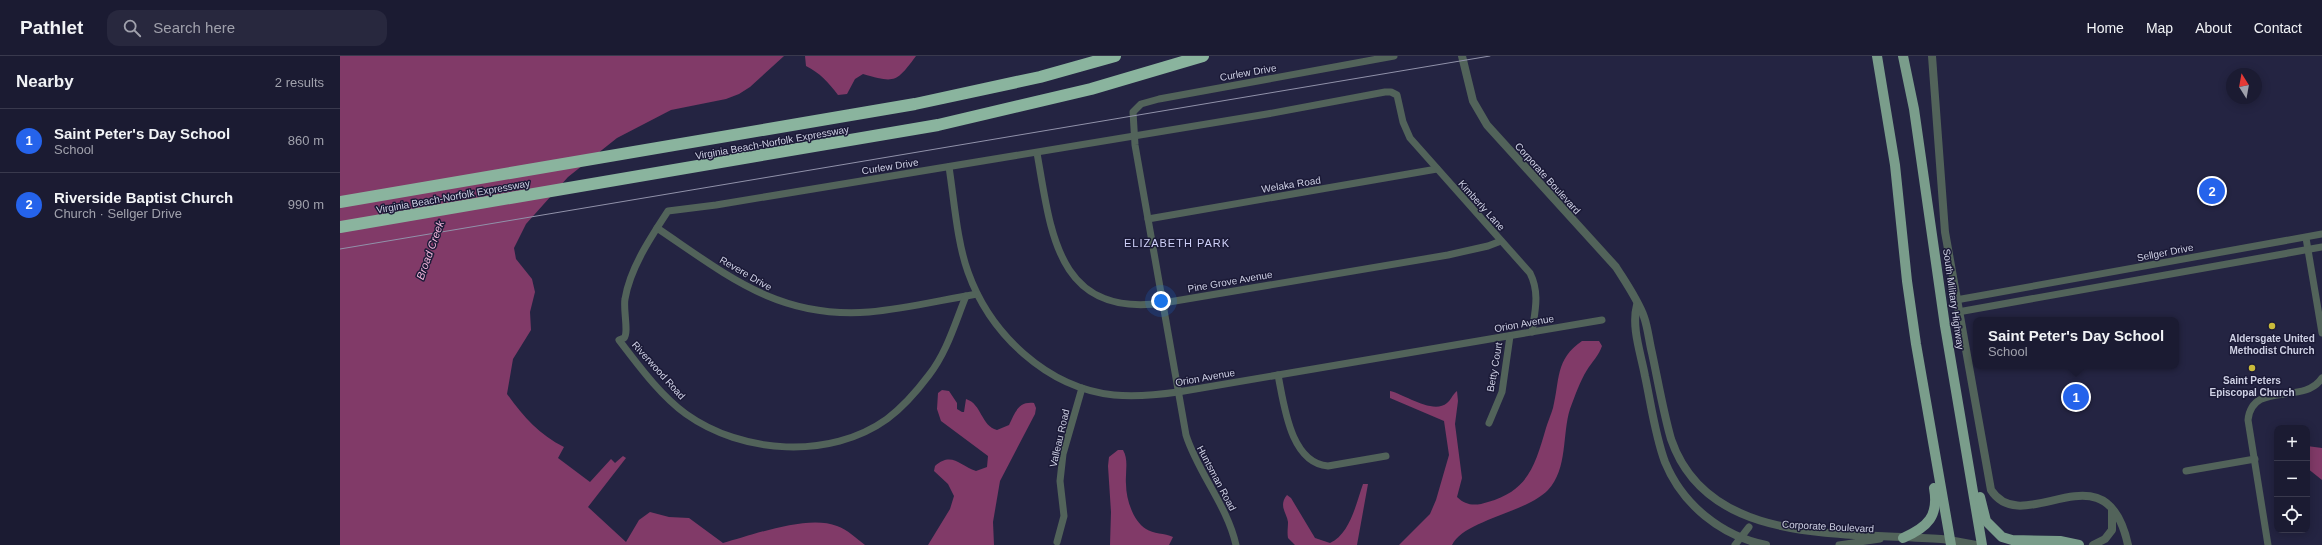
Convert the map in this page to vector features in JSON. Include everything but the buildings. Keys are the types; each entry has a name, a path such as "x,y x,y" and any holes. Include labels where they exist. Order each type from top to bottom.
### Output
{"highway":[{"name":"Virginia Beach-Norfolk Expressway","path":"340,202 923,103 1040,77 1115,56"},
{"name":"Virginia Beach-Norfolk Expressway","path":"340,227 938,125 1091,89 1203,56"}],"main road":[{"path":"1877,56 1895,165 1907,281 1924,394 1950,543"},
{"name":"South Military Highway","path":"1903,56 1914,109 1945,326 1982,545"},
{"path":"1903,538 1924,527 1936,507 1927,448 1924,394"},
{"path":"1967,455 1986,521 1995,532 2012,540 2060,541 2079,545"}],"street":[{"name":"Curlew Drive","path":"1134,136 1133,112 1141,104 1148,101 1394,56"},
{"name":"Corporate Boulevard","path":"1462,56 1473,101 1487,125 1616,267 1645,318 1671,437 1680,464 1691,483 1720,511"},
{"path":"1932,56 1945,232 1989,483 1995,495 2008,504 2023,506 2082,495 2101,501 2112,509 2121,520 2128,545"},
{"name":"Curlew Drive","path":"657,228 668,211 716,205 1037,153 1385,92 1391,92 1397,96"},
{"name":"Kimberly Lane","path":"1397,96 1405,130 1437,169 1530,273 1534,282 1537,298 1532,332"},
{"name":"Huntsman Road","path":"1134,136 1178,392 1190,448 1229,521 1236,545"},
{"name":"Pine Grove Avenue","path":"1037,153 1053,236 1062,259 1075,277 1095,293 1114,301 1140,305 1163,303 1448,255 1488,246 1501,241"},
{"name":"Orion Avenue","path":"949,167 965,262 977,294 1001,331 1021,353 1051,373 1082,388 1114,395 1153,396 1602,320"},
{"name":"Welaka Road","path":"1148,219 1437,169"},
{"name":"Riverwood Road","path":"657,228 628,289 624,310 627,333 624,338 619,340 642,370 686,413 722,434 747,442 783,447 814,445 862,432 887,419 919,388 939,360 966,296"},
{"name":"Revere Drive","path":"657,228 747,287 777,301 805,308 822,311 869,312 977,294"},
{"name":"Sellger Drive","path":"1956,300 2322,234"},
{"path":"2306,238 2322,333"},
{"path":"2249,247 2252,259"},
{"path":"1958,312 2322,247"},
{"path":"2136,268 2138,279"},
{"path":"2096,275 2098,286"},
{"path":"2012,289 2015,301"},
{"name":"Corporate Boulevard","path":"1637,305 1637,334 1660,448 1674,480 1689,501 1716,525 1741,538 1766,545"},
{"name":"Betty Court","path":"1489,423 1502,392 1510,336"},
{"path":"1278,375 1290,428 1309,460 1315,464 1328,466 1386,456"},
{"path":"2268,545 2248,420 2251,408 2254,403 2264,397 2307,390 2316,385 2322,378"},
{"name":"Valleau Road","path":"1057,542 1064,516 1060,481 1063,454 1082,388"},
{"path":"2186,471 2255,459"},
{"path":"2093,545 2105,539 2112,530 2112,509"},
{"path":"1735,545 1749,527"},
{"name":"Corporate Boulevard","path":"1775,534 1811,538 1903,538 1976,545"},
{"path":"1839,545 1880,539"}],"water":[{"name":"Broad Creek","path":"340,56 784,56 750,87 739,94 726,99 671,110 617,138 568,177 526,224 514,248 516,259 532,279 535,292 530,312 531,330 513,359 507,394 519,410 539,431 564,447 558,458 590,482 611,459 615,463 623,456 626,458 588,507 626,542 639,520 650,512 669,517 689,518 723,543 780,527 811,522 825,523 841,527 865,545 340,545"},
{"path":"805,56 916,56 899,76 889,79 882,79 863,74 855,79 847,94 838,95 824,78 806,66"},
{"path":"1582,341 1599,341 1602,346 1582,379 1570,409 1562,462 1554,482 1548,490 1538,498 1525,505 1469,529 1459,536 1452,545 1399,545 1430,514 1436,500 1449,455 1444,421 1390,398 1390,391 1418,403 1434,407 1447,403 1457,391 1458,401 1455,424 1462,478 1457,497 1468,504 1475,505 1484,503 1502,497 1513,491 1534,465 1552,411 1558,379 1563,363 1573,348"},
{"path":"942,390 949,391 957,403 957,409 962,412 964,412 966,399 971,402 979,410 984,420 992,428 997,430 1009,425 1015,412 1024,404 1034,403 1036,408 1035,414 1000,481 993,522 994,545 928,545 950,509 954,496 948,484 934,471 935,466 946,460 951,460 976,471 987,467 988,456 941,421 937,409 938,393"},
{"path":"2310,446 2322,448 2322,480 2310,470"},
{"path":"1118,450 1123,450 1125,454 1126,490 1131,509 1137,521 1149,531 1173,537 1169,545 1110,545 1111,512 1108,466 1109,457"},
{"path":"1363,484 1368,484 1357,545 1295,545 1288,538 1288,522 1283,506 1284,499 1287,495 1291,498 1315,538 1330,543 1343,533 1347,526 1355,509"}],"tram line":[{"path":"340,249 1490,56"}],"place":[{"name":"Riverside Baptist Church","path":"2212,191"},
{"name":"Aldersgate United Methodist Church","path":"2272,326"},
{"name":"Saint Peters Episcopal Church","path":"2252,368"},
{"name":"Saint Peter's Day School","path":"2076,397"}],"district":[{"name":"ELIZABETH PARK","path":"1177,243"}]}
